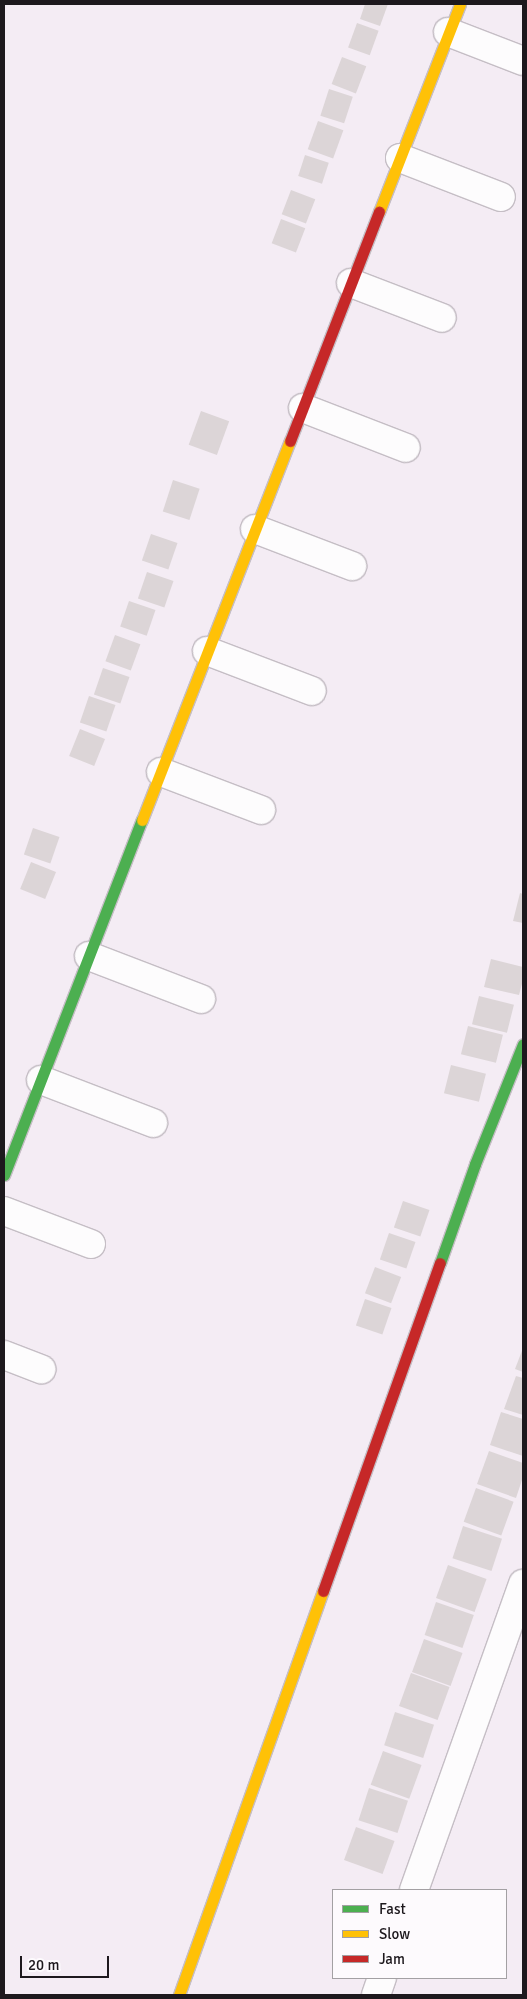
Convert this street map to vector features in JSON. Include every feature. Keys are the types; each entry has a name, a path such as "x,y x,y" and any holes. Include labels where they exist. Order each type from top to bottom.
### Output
{"street":[{"path":"4,1175 460,4"},
{"path":"448,32 523,61"},
{"path":"400,158 501,196"},
{"path":"351,283 442,318"},
{"path":"303,408 406,448"},
{"path":"256,529 352,566"},
{"path":"208,652 312,691"},
{"path":"161,772 261,810"},
{"path":"89,956 201,999"},
{"path":"179,1995 475,1164 523,1044"},
{"path":"41,1080 153,1122"},
{"path":"4,1211 91,1244"},
{"path":"4,1355 41,1369"},
{"path":"414,1889 523,1584"},
{"path":"376,1995 382,1979"}],"building":[{"path":"365,4 388,4 380,26 360,19"},
{"path":"357,23 379,31 370,55 348,47"},
{"path":"342,57 366,66 356,93 332,84"},
{"path":"329,89 353,97 344,123 320,116"},
{"path":"318,121 343,130 333,158 308,149"},
{"path":"305,155 329,163 322,184 298,176"},
{"path":"291,190 315,199 306,224 282,214"},
{"path":"281,219 305,228 296,253 272,243"},
{"path":"201,411 229,421 217,455 189,445"},
{"path":"173,480 200,489 189,520 163,511"},
{"path":"151,534 177,543 168,570 142,560"},
{"path":"147,572 173,581 164,608 138,598"},
{"path":"129,601 155,610 147,636 120,627"},
{"path":"115,635 140,644 131,671 105,661"},
{"path":"103,668 129,677 120,704 94,694"},
{"path":"89,696 115,705 106,732 80,722"},
{"path":"80,729 105,739 94,766 69,756"},
{"path":"33,828 59,837 50,864 24,854"},
{"path":"31,862 56,872 45,899 20,889"},
{"path":"520,893 523,894 523,923 513,921"},
{"path":"491,959 523,967 523,980 519,995 484,987"},
{"path":"479,996 514,1005 507,1033 472,1024"},
{"path":"468,1026 503,1035 496,1063 461,1054"},
{"path":"451,1065 486,1074 479,1102 444,1093"},
{"path":"403,1201 429,1210 420,1237 394,1227"},
{"path":"389,1233 415,1242 406,1269 380,1259"},
{"path":"375,1267 401,1277 391,1303 365,1293"},
{"path":"365,1299 391,1308 382,1335 356,1325"},
{"path":"523,1348 523,1372 515,1369"},
{"path":"516,1376 523,1378 523,1415 504,1409"},
{"path":"501,1412 523,1419 523,1456 490,1445"},
{"path":"489,1451 523,1463 523,1477 516,1498 477,1484"},
{"path":"476,1488 514,1502 501,1536 464,1522"},
{"path":"463,1526 502,1539 491,1571 452,1558"},
{"path":"448,1565 487,1579 475,1612 436,1598"},
{"path":"436,1602 474,1615 462,1648 425,1635"},
{"path":"424,1639 463,1653 451,1686 412,1672"},
{"path":"411,1673 450,1687 438,1720 399,1706"},
{"path":"395,1712 434,1725 423,1758 384,1745"},
{"path":"383,1751 422,1765 409,1799 371,1785"},
{"path":"369,1788 408,1801 397,1833 358,1820"},
{"path":"356,1827 395,1841 383,1874 344,1860"}],"traffic: fast":[{"path":"4,1175 142,820"},
{"path":"440,1263 475,1164 523,1044"}],"traffic: slow":[{"path":"379,212 460,4"},
{"path":"142,820 290,441"},
{"path":"179,1995 323,1591"}],"traffic: jam":[{"path":"290,441 379,212"},
{"path":"323,1591 440,1263"}]}
